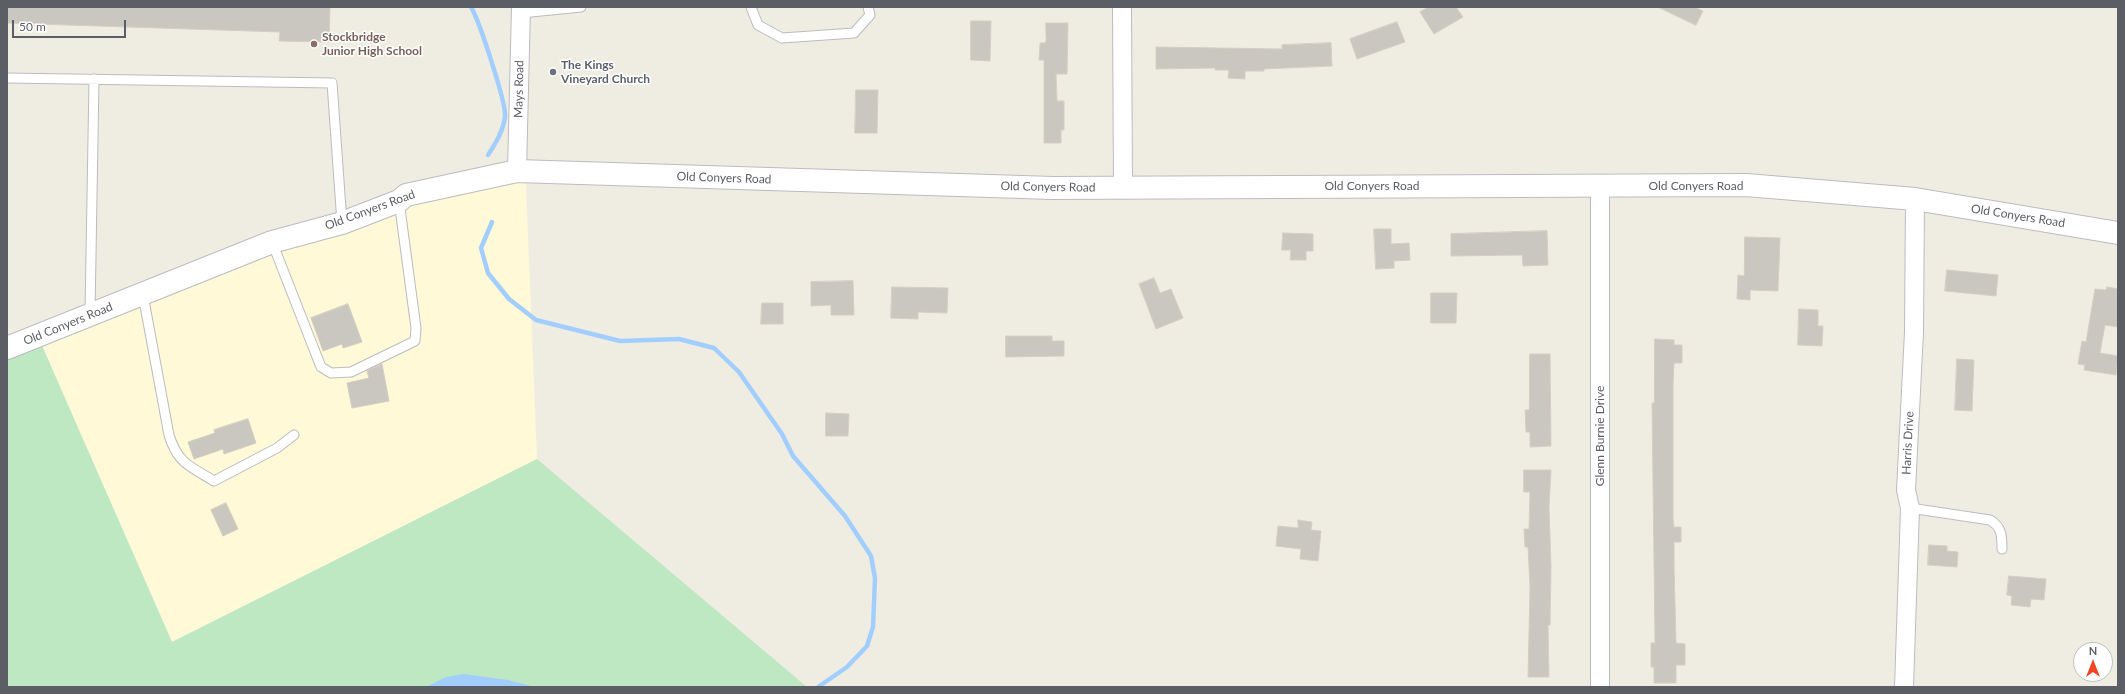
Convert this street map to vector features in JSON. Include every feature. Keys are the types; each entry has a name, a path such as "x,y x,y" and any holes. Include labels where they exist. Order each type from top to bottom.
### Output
{"street":[{"path":"1122,7 1123,187"},
{"name":"Mays Road","path":"517,171 521,10"},
{"name":"Old Conyers Road","path":"7,348 272,242 342,223 399,201 406,195 517,171 1046,188 1746,185 1915,199 2118,233"},
{"name":"Glenn Burnie Drive","path":"1600,186 1600,687"},
{"name":"Harris Drive","path":"1904,687 1910,508 1906,490 1914,332 1915,199"}],"lane":[{"path":"521,10 581,7"},
{"path":"751,7 758,25 782,38 854,33 870,15 868,7"},
{"path":"7,78 332,83 342,223"},
{"path":"90,315 94,79"},
{"path":"272,242 321,367 332,373 351,372 415,341 416,328 399,201"},
{"path":"142,295 169,435 173,448 180,460 214,481 277,448 294,434"},
{"path":"1910,508 1990,520 1997,524 2002,534 2002,549"}],"shaded area":[{"path":"525,162 537,459 172,642 36,332"}],"green space":[{"path":"36,332 172,642 537,459 807,687 7,687 7,344"}],"water":[{"path":"464,674 508,680 535,687 426,687 446,677"}],"building":[{"path":"7,7 330,7 329,42 279,41 280,32 7,23"},
{"path":"1429,7 1456,7 1463,17 1434,34 1420,12"},
{"path":"1658,7 1694,7 1703,11 1696,25"},
{"path":"971,21 991,21 990,61 971,60"},
{"path":"1397,22 1405,42 1357,59 1350,39"},
{"path":"1046,23 1068,23 1067,74 1056,74 1057,101 1064,101 1064,130 1061,130 1061,143 1044,143 1044,60 1039,60 1040,43 1045,43 1046,41"},
{"path":"1331,43 1332,66 1245,71 1245,79 1228,78 1229,70 1215,70 1215,68 1156,69 1156,47 1282,49 1282,45"},
{"path":"856,90 878,90 877,133 855,133"},
{"path":"1374,229 1391,229 1391,244 1409,243 1410,260 1394,261 1394,268 1376,269"},
{"path":"1547,231 1548,265 1523,266 1522,255 1451,256 1451,234"},
{"path":"1283,233 1313,234 1313,251 1306,251 1306,260 1290,260 1291,250 1282,250"},
{"path":"1745,237 1780,238 1778,291 1750,290 1750,300 1737,299 1738,275 1744,276"},
{"path":"1947,270 1998,275 1996,296 1945,291"},
{"path":"1154,278 1160,293 1171,289 1183,318 1156,329 1139,284"},
{"path":"853,281 854,315 831,315 831,305 811,306 811,282"},
{"path":"892,287 948,288 947,313 918,312 918,319 891,318"},
{"path":"2107,287 2118,289 2118,327 2105,325 2100,353 2118,356 2116,375 2084,370 2085,365 2078,364 2082,341 2086,342 2095,289 2106,290"},
{"path":"1431,293 1457,293 1456,323 1431,323"},
{"path":"762,303 783,303 783,324 761,324"},
{"path":"348,304 362,342 343,348 342,344 323,351 311,318"},
{"path":"1799,309 1818,310 1818,326 1823,326 1822,346 1798,345"},
{"path":"1006,336 1052,336 1052,341 1064,341 1064,356 1006,357"},
{"path":"1655,339 1674,340 1674,345 1682,345 1682,363 1674,363 1673,518 1674,527 1681,527 1681,542 1674,542 1676,643 1685,644 1685,665 1676,665 1676,683 1654,683 1654,667 1651,667 1651,643 1655,643 1652,403 1654,403"},
{"path":"1530,354 1550,354 1551,446 1530,447 1530,432 1526,432 1525,410 1529,410"},
{"path":"1957,359 1974,360 1972,411 1955,410"},
{"path":"382,364 389,401 352,408 347,383 369,378 367,371"},
{"path":"826,413 849,414 848,436 826,436"},
{"path":"248,419 256,443 224,454 223,449 194,459 188,442 215,433 214,430"},
{"path":"1524,470 1551,470 1549,507 1551,566 1550,625 1548,625 1549,677 1528,677 1530,587 1528,547 1525,547 1524,529 1529,529 1530,492 1524,492"},
{"path":"226,503 238,529 223,536 211,510"},
{"path":"1298,520 1312,522 1311,530 1321,531 1318,561 1300,559 1301,549 1276,546 1278,526 1298,528"},
{"path":"1929,545 1947,546 1947,551 1958,552 1957,567 1928,565"},
{"path":"2009,576 2046,579 2044,600 2031,599 2030,607 2011,605 2012,596 2007,595"}],"waterway":[{"path":"471,7 491,61 501,95 505,116 499,137 488,155"},
{"path":"492,222 481,248 488,273 509,299 536,320 620,341 679,339 714,348 739,372 782,434 793,456 845,516 871,556 875,578 873,627 867,646 847,667 818,687"}],"place":[{"name":"Stockbridge Junior High School","path":"314,44"},
{"name":"The Kings Vineyard Church","path":"553,72"}]}
